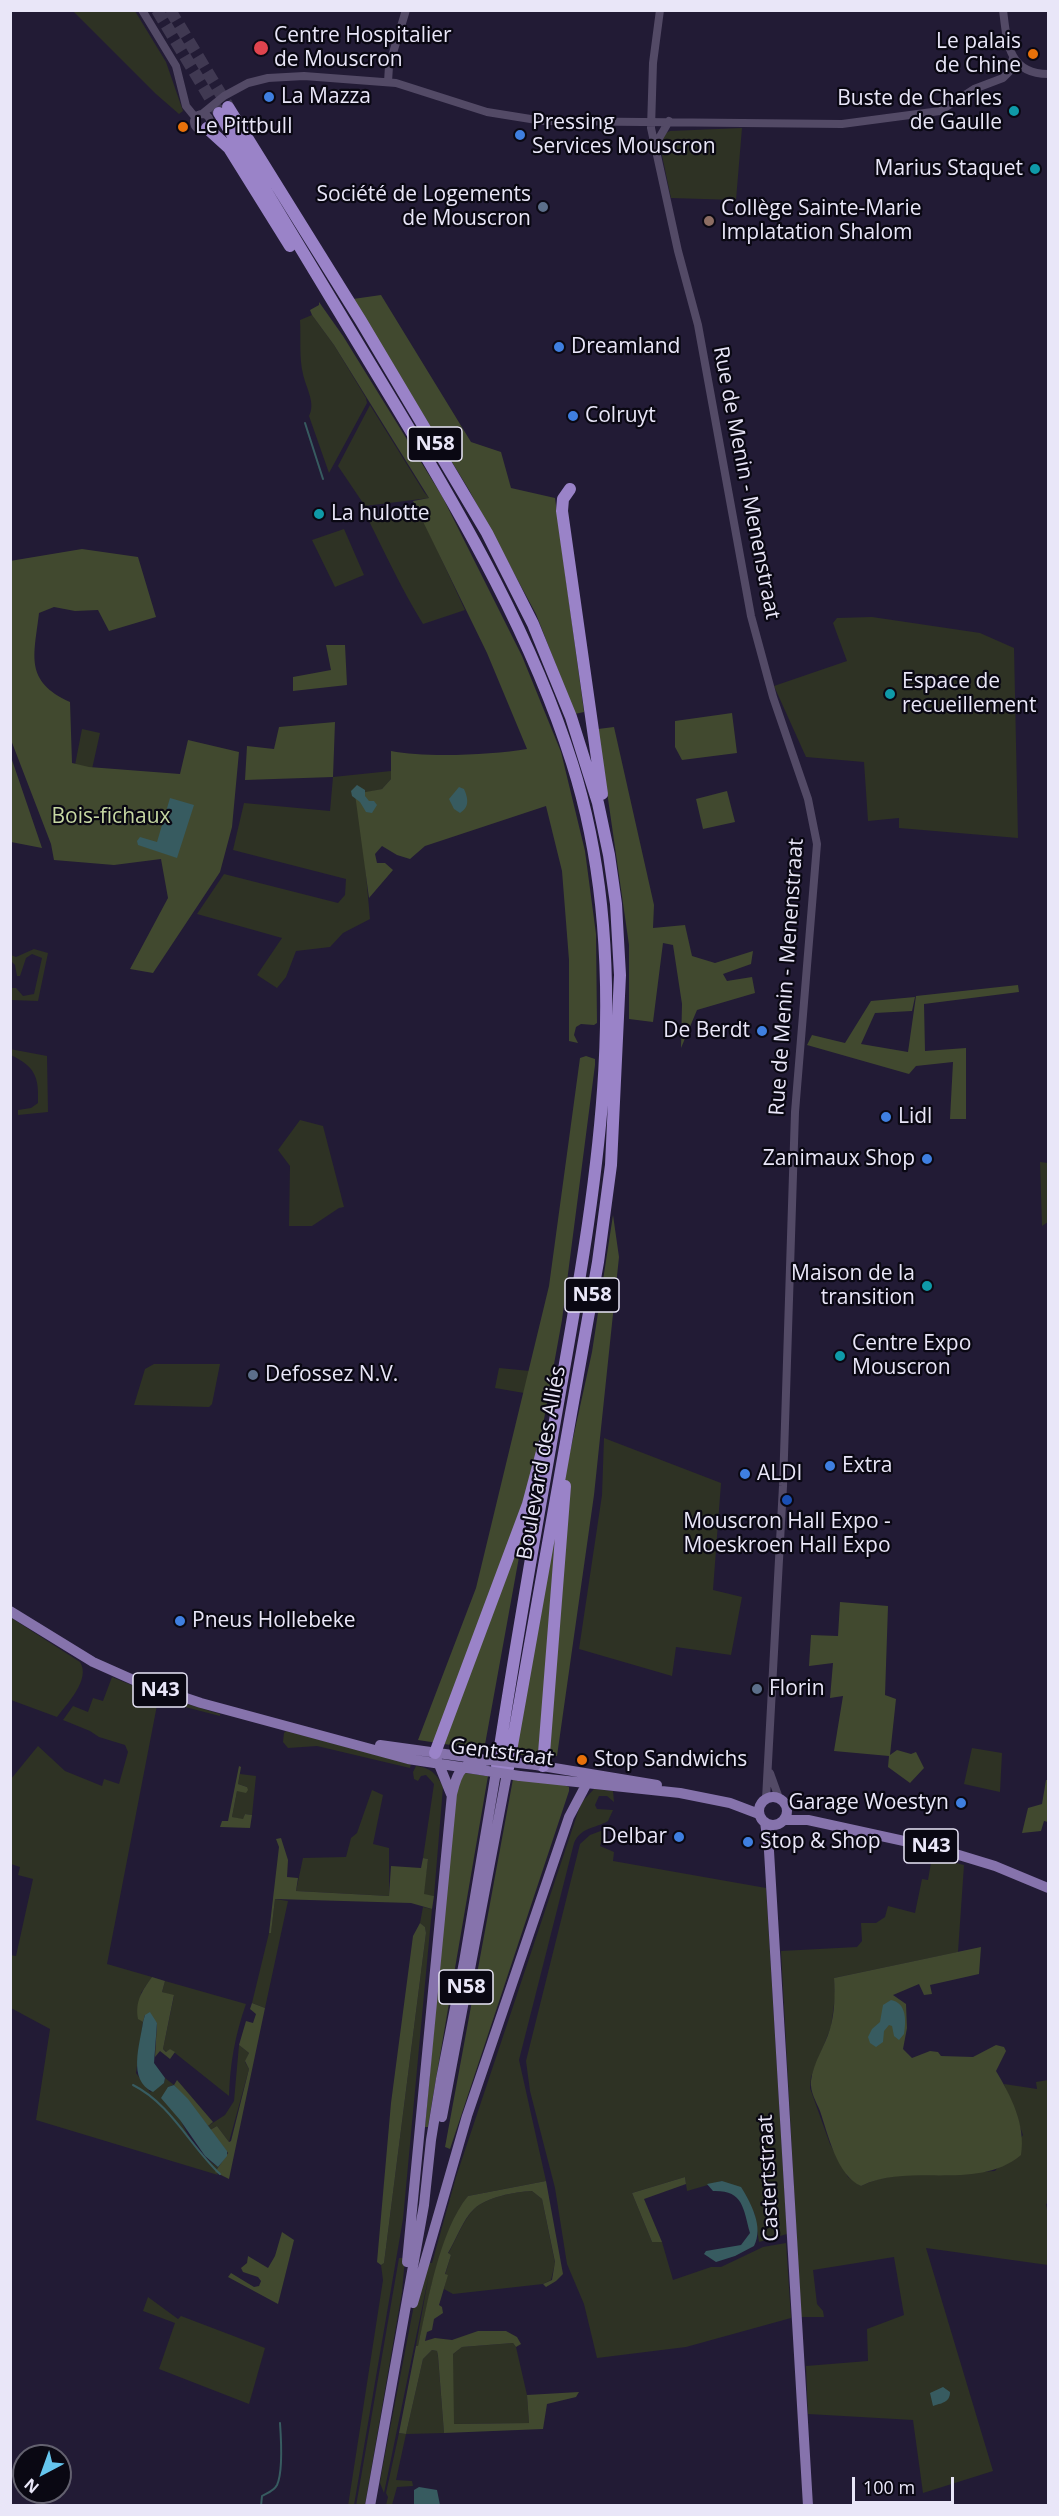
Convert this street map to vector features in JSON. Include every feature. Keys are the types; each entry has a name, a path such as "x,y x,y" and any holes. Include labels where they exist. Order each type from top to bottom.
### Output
{"highway":[{"path":"210,115 295,254 321,293 339,312"},
{"name":"N58","path":"210,115 339,312"},
{"name":"N58","path":"210,115 373,341 487,533 533,624 571,717 598,803 609,855"},
{"name":"Boulevard des Alliés","path":"339,312 478,547 518,628 553,709 573,766 583,804 601,898 605,968 605,1054 597,1157 581,1271 499,1765"},
{"path":"570,489 563,499 562,511 609,855"},
{"name":"Boulevard des Alliés","path":"499,1765 569,1425 598,1262 610,1165 620,975 616,904 609,855"},
{"name":"N58","path":"437,1759 528,1504 545,1436 557,1412"},
{"name":"N58","path":"537,1770 568,1466 569,1425"}],"main road":[{"name":"N43","path":"10,1611 93,1662 138,1683 201,1703 324,1736 468,1764 562,1770 637,1781 680,1793 763,1810 781,1822 808,1820 966,1856 1048,1888"},
{"path":"437,1759 452,1794"},
{"path":"452,1794 457,1774 468,1764"},
{"name":"Gentstraat","path":"468,1764 520,1776 537,1770 573,1781 680,1793"},
{"name":"N58","path":"370,2505 424,2205 430,2183 499,1765"},
{"path":"562,1770 573,1781"},
{"name":"N58","path":"400,2340 410,2317 467,2116 569,1817 574,1791 573,1781"},
{"path":"569,1817 587,1783"},
{"name":"N58","path":"400,2340 399,2320 408,2258 452,1794"},
{"name":"N43","path":"763,1810 783,1802 808,1820"},
{"name":"Castertstraat","path":"769,1848 781,1822 783,1802"},
{"name":"Castertstraat","path":"763,1810 769,1848 808,2505"}],"street":[{"path":"142,10 176,66 186,106 210,115 240,87 268,78 304,76 388,82 487,112 537,121 849,124 936,112 948,107 977,87 999,81 1009,72 1013,58 1003,10"},
{"path":"388,82 389,66 406,10"},
{"name":"Rue de Menin - Menenstraat","path":"660,10 653,63 650,121 698,325 751,615 773,697 808,800 817,844 795,1112 783,1468 769,1772 763,1810"},
{"path":"1013,58 1032,73 1048,74"},
{"name":"Rue de Menin - Menenstraat","path":"660,167 658,140 669,121"},
{"name":"Rue de Menin - Menenstraat","path":"769,1772 783,1802"}],"shaded area":[{"path":"73,11 135,11 166,62 183,111 179,114 156,94"},
{"path":"742,128 736,200 671,198 660,146 664,134 670,131"},
{"path":"312,315 334,345 367,403 329,473 309,416 311,401 301,361 300,320"},
{"path":"370,405 429,498 365,506 338,466"},
{"path":"421,515 465,610 423,624 367,517"},
{"path":"344,529 364,575 335,587 312,540"},
{"path":"872,617 980,633 1014,648 1018,838 899,828 899,818 868,821 864,762 806,757 774,686 847,661 833,623 837,618"},
{"path":"82,729 100,733 92,769 75,765"},
{"path":"391,771 391,779 382,789 356,795 370,919 343,933 330,947 296,951 286,977 277,988 257,975 282,938 197,914 224,874 338,903 345,895 346,879 233,850 244,803 330,811 333,777"},
{"path":"357,785 365,790 365,796 369,801 374,801 377,805 372,813 366,812 360,802 352,796 351,791"},
{"path":"459,787 464,789 467,799 467,805 460,813 454,809 449,799"},
{"path":"170,798 194,805 177,858 138,845 137,841 140,837 157,842"},
{"path":"34,949 48,953 38,1001 11,1000 11,988 16,988 23,996 34,994 42,958 32,954 26,958 20,976 17,976 11,955 16,957"},
{"path":"10,1049 47,1056 48,1112 18,1115 18,1110 31,1108 38,1103 38,1086 34,1073 11,1055"},
{"path":"300,1120 323,1126 344,1207 312,1226 289,1226 290,1166 278,1150"},
{"path":"1040,1162 1048,1163 1048,1222 1042,1226"},
{"path":"154,1364 220,1364 212,1404 209,1407 134,1405 145,1369"},
{"path":"499,1368 530,1371 524,1393 495,1388"},
{"path":"604,1438 721,1483 713,1590 742,1597 731,1655 676,1647 672,1676 579,1649 602,1495"},
{"path":"10,1617 80,1662 83,1669 80,1683 57,1717 11,1700"},
{"path":"112,1677 146,1691 220,1714 220,1716 158,1700 107,1964 152,1977 141,1993 138,2018 143,2022 136,2073 150,2092 164,2083 165,2078 174,2085 168,2087 181,2121 200,2151 218,2167 216,2172 218,2175 36,2120 50,2029 11,2008 10,1955 16,1956 33,1879 18,1875 20,1867 11,1864 11,1779 38,1746 65,1771 102,1786 104,1779 119,1784 128,1752 125,1745 99,1737 63,1720 73,1706 88,1712 93,1698 103,1701"},
{"path":"286,1731 411,1764 410,1768 317,1746 288,1748 283,1742"},
{"path":"972,1748 1002,1753 1000,1792 964,1784"},
{"path":"416,1766 432,1772 443,1787 434,1896 423,1895 428,1859 423,1858 434,1784 426,1775 421,1776 418,1781 414,1779 413,1772"},
{"path":"240,1774 256,1776 252,1815 245,1814 243,1820 232,1817 237,1791 247,1787 238,1784"},
{"path":"594,1789 613,1791 614,1802 607,1796 599,1796 595,1805 597,1809 613,1810 608,1821 584,1831 574,1843 519,2060 546,2181 468,2196 432,2283 418,2346 416,2346 429,2274 384,2493 380,2483 382,2470 414,2305 426,2262 432,2263 456,2177 581,1803"},
{"path":"372,1790 383,1795 373,1844 389,1848 389,1896 296,1891 303,1858 346,1857 351,1838 357,1833"},
{"path":"606,1829 600,1846 614,1852 613,1861 766,1888 787,2234 759,2242 754,2212 722,2181 687,2191 685,2177 632,2193 652,2242 662,2242 673,2280 711,2267 721,2267 763,2247 786,2243 791,2318 686,2347 597,2358 584,2304 567,2264 555,2188 530,2091 526,2061 580,1844 590,1835"},
{"path":"932,1857 964,1865 958,1952 834,1978 835,1997 831,2027 811,2077 810,2088 830,2144 848,2177 861,2186 875,2180 908,2174 995,2171 1023,2135 1004,2084 1037,2089 1036,2082 1048,2080 1048,2203 1046,2204 1048,2265 926,2248 993,2471 923,2493 913,2420 808,2414 806,2366 868,2361 867,2329 904,2315 894,2257 813,2270 817,2304 823,2311 824,2317 801,2317 781,1951 857,1947 862,1941 861,1923 876,1923 885,1917 888,1906 915,1913 922,1879 928,1880"},
{"path":"275,1899 288,1901 265,2008 252,2003 271,1932"},
{"path":"423,1907 432,1909 403,2219 354,2505 348,2506 383,2280 381,2265 384,2263 426,1933 425,1927 420,1923"},
{"path":"165,1981 246,2004 234,2050 229,2096 170,2049 167,2052 163,2049 174,1996 162,1992"},
{"path":"891,2000 903,2009 904,2034 899,2040 894,2036 892,2026 889,2025 884,2031 883,2042 876,2047 870,2043 868,2037 872,2029 880,2022 883,2005"},
{"path":"150,2012 157,2023 154,2063 165,2078 164,2083 153,2092 140,2079 137,2061 143,2022 145,2015"},
{"path":"239,2045 249,2053 245,2062 249,2069 229,2142 217,2126 210,2130 208,2126 225,2115 234,2101"},
{"path":"174,2085 188,2099 227,2151 227,2156 218,2167 205,2156 180,2120 161,2098 168,2087"},
{"path":"722,2181 741,2187 755,2215 758,2231 754,2246 735,2256 716,2262 704,2254 706,2251 741,2245 750,2233 743,2208 736,2197 723,2191 713,2191 707,2184"},
{"path":"532,2191 542,2199 555,2263 551,2280 543,2284 453,2294 444,2289 447,2275 445,2275 451,2255 448,2254 463,2224 474,2209 493,2198"},
{"path":"399,2258 405,2258 402,2292 365,2505 356,2506"},
{"path":"148,2297 178,2319 181,2316 265,2348 249,2404 159,2369 175,2323 143,2311"},
{"path":"513,2343 516,2347 527,2395 529,2423 453,2424 453,2354 462,2347"},
{"path":"432,2350 437,2351 444,2433 406,2434 423,2359"},
{"path":"943,2387 950,2392 950,2396 945,2402 933,2406 930,2393"},
{"path":"399,2433 406,2434 396,2480 412,2481 413,2486 397,2487 392,2505 386,2505 388,2497 386,2493"},
{"path":"419,2487 437,2490 440,2505 414,2505 414,2490"}],"green space":[{"path":"381,295 471,442 501,452 511,488 555,498 584,712 575,714 536,614 469,490 353,299"},
{"path":"319,302 343,336 442,496 522,656 561,752 585,851 596,934 597,1023 594,1025 581,1024 576,1027 574,1035 578,1043 569,1041 569,960 562,871 546,806 425,846 410,859 397,855 382,846 375,854 377,863 385,863 393,870 369,898 355,794 382,789 391,779 391,751 459,755 527,749 487,653 413,501 429,498 334,345 312,315 310,310 319,305"},
{"name":"Bois-fichaux","path":"82,549 138,557 156,617 109,631 98,610 75,611 54,607 39,613 34,655 35,666 45,685 55,694 70,702 72,763 89,767 180,774 188,740 239,752 232,827 220,872 153,973 130,969 168,898 161,859 114,865 54,860 51,844 11,740 10,561"},
{"path":"326,645 345,645 347,685 293,691 293,677 331,670"},
{"path":"732,713 737,753 682,760 675,747 675,721"},
{"path":"335,722 333,777 245,780 247,746 274,749 279,727"},
{"path":"614,727 654,905 653,928 685,925 692,956 715,963 753,951 751,964 723,974 727,981 752,977 755,993 697,1010 681,1048 682,1004 673,945 663,943 653,1022 629,1019 629,945 598,729"},
{"path":"11,757 42,848 11,842"},
{"path":"727,791 735,822 703,829 696,799"},
{"path":"1018,985 1019,992 924,1004 925,1051 966,1048 966,1119 950,1119 953,1062 916,1066 909,1074 807,1045 812,1035 845,1043 871,1001 915,997 912,1011 875,1013 861,1044 908,1052 916,996"},
{"path":"586,1056 595,1059 595,1065 562,1320 484,1750 418,1740 476,1588 549,1286 580,1058"},
{"path":"613,1215 619,1257 594,1495 557,1756 521,1755 512,1752 537,1602 592,1352"},
{"path":"840,1602 888,1606 885,1695 896,1699 890,1755 897,1750 911,1754 916,1752 924,1768 910,1783 888,1767 889,1756 834,1751 843,1696 830,1698 833,1663 809,1666 811,1635 838,1636"},
{"path":"239,1766 241,1767 238,1784 247,1787 248,1790 246,1793 237,1791 232,1817 243,1819 245,1814 252,1815 250,1828 220,1827 222,1821 228,1821"},
{"path":"466,1773 488,1776 428,2127 425,2127 455,1792 460,1775"},
{"path":"513,1779 564,1785 569,1787 569,1791 450,2149 445,2147"},
{"path":"1046,1780 1048,1780 1048,1822 1044,1821 1041,1831 1022,1833 1028,1808 1042,1804"},
{"path":"281,1838 288,1860 287,1877 298,1878 296,1891 389,1896 391,1866 421,1868 423,1858 428,1859 424,1894 434,1896 432,1909 411,1903 275,1899 271,1933 269,1933 279,1847 276,1839"},
{"path":"420,1923 425,1927 426,1933 384,2263 381,2265 377,2262 391,2103 413,1936"},
{"path":"981,1947 979,1974 930,1985 932,1994 924,1995 919,1984 893,1995 906,2004 907,2028 903,2049 912,2058 930,2051 938,2052 941,2056 973,2057 996,2045 1004,2047 1006,2051 996,2071 1016,2111 1021,2133 1021,2155 1004,2166 984,2172 964,2175 901,2176 880,2179 861,2186 846,2173 834,2153 811,2089 814,2068 832,2023 834,1978"},
{"path":"152,1977 165,1981 162,1992 174,1995 163,2049 166,2052 170,2049 175,2052 170,2059 160,2051 155,2057 157,2023 145,2015 143,2022 138,2019 140,1996"},
{"path":"252,2003 265,2008 229,2179 215,2172 228,2153 210,2130 217,2126 229,2142 231,2141 249,2069 245,2061 249,2053 239,2045 246,2021 253,2023 256,2014 250,2009"},
{"path":"177,2080 213,2122 208,2126 174,2085"},
{"path":"685,2177 686,2184 644,2199 662,2242 652,2242 632,2193"},
{"path":"546,2181 563,2274 546,2287 543,2284 552,2280 555,2262 542,2199 532,2191 509,2194 486,2201 470,2213 448,2253 451,2255 445,2274 448,2275 439,2305 443,2313 434,2319 432,2330 427,2332 425,2341 435,2338 452,2340 478,2331 506,2331 517,2337 521,2344 516,2347 513,2343 462,2347 453,2354 454,2424 529,2423 527,2395 579,2392 576,2397 547,2404 543,2429 444,2433 438,2356 437,2351 432,2350 423,2359 406,2434 399,2433 416,2346 418,2346 436,2268 449,2228 458,2211 468,2196"},
{"path":"282,2232 294,2240 278,2304 228,2277 231,2273 254,2287 259,2286 261,2281 258,2277 243,2272 241,2268 247,2263 248,2256 268,2268 275,2256"}],"waterway":[{"path":"305,423 323,479"},
{"path":"133,2085 146,2093 169,2114 220,2174"},
{"path":"261,2506 262,2496 274,2489 279,2479 280,2423"}],"tunnel":[{"path":"157,10 219,113"},
{"path":"170,10 228,106"}],"place":[{"name":"Centre Hospitalier de Mouscron","path":"261,48"},
{"name":"Le palais de Chine","path":"1033,54"},
{"name":"La Mazza","path":"269,97"},
{"name":"Buste de Charles de Gaulle","path":"1014,111"},
{"name":"Le Pittbull","path":"183,127"},
{"name":"Pressing Services Mouscron","path":"520,135"},
{"name":"Marius Staquet","path":"1035,169"},
{"name":"Société de Logements de Mouscron","path":"543,207"},
{"name":"Collège Sainte-Marie Implatation Shalom","path":"709,221"},
{"name":"Dreamland","path":"559,347"},
{"name":"Colruyt","path":"573,416"},
{"name":"La hulotte","path":"319,514"},
{"name":"Espace de recueillement","path":"890,694"},
{"name":"De Berdt","path":"762,1031"},
{"name":"Lidl","path":"886,1117"},
{"name":"Zanimaux Shop","path":"927,1159"},
{"name":"Maison de la transition","path":"927,1286"},
{"name":"Centre Expo Mouscron","path":"840,1356"},
{"name":"Defossez N.V.","path":"253,1375"},
{"name":"Extra","path":"830,1466"},
{"name":"ALDI","path":"745,1474"},
{"name":"Mouscron Hall Expo - Moeskroen Hall Expo","path":"787,1500"},
{"name":"Pneus Hollebeke","path":"180,1621"},
{"name":"Florin","path":"757,1689"},
{"name":"Stop Sandwichs","path":"582,1760"},
{"name":"Garage Woestyn","path":"961,1803"},
{"name":"Delbar","path":"679,1837"},
{"name":"Stop & Shop","path":"748,1842"}]}
